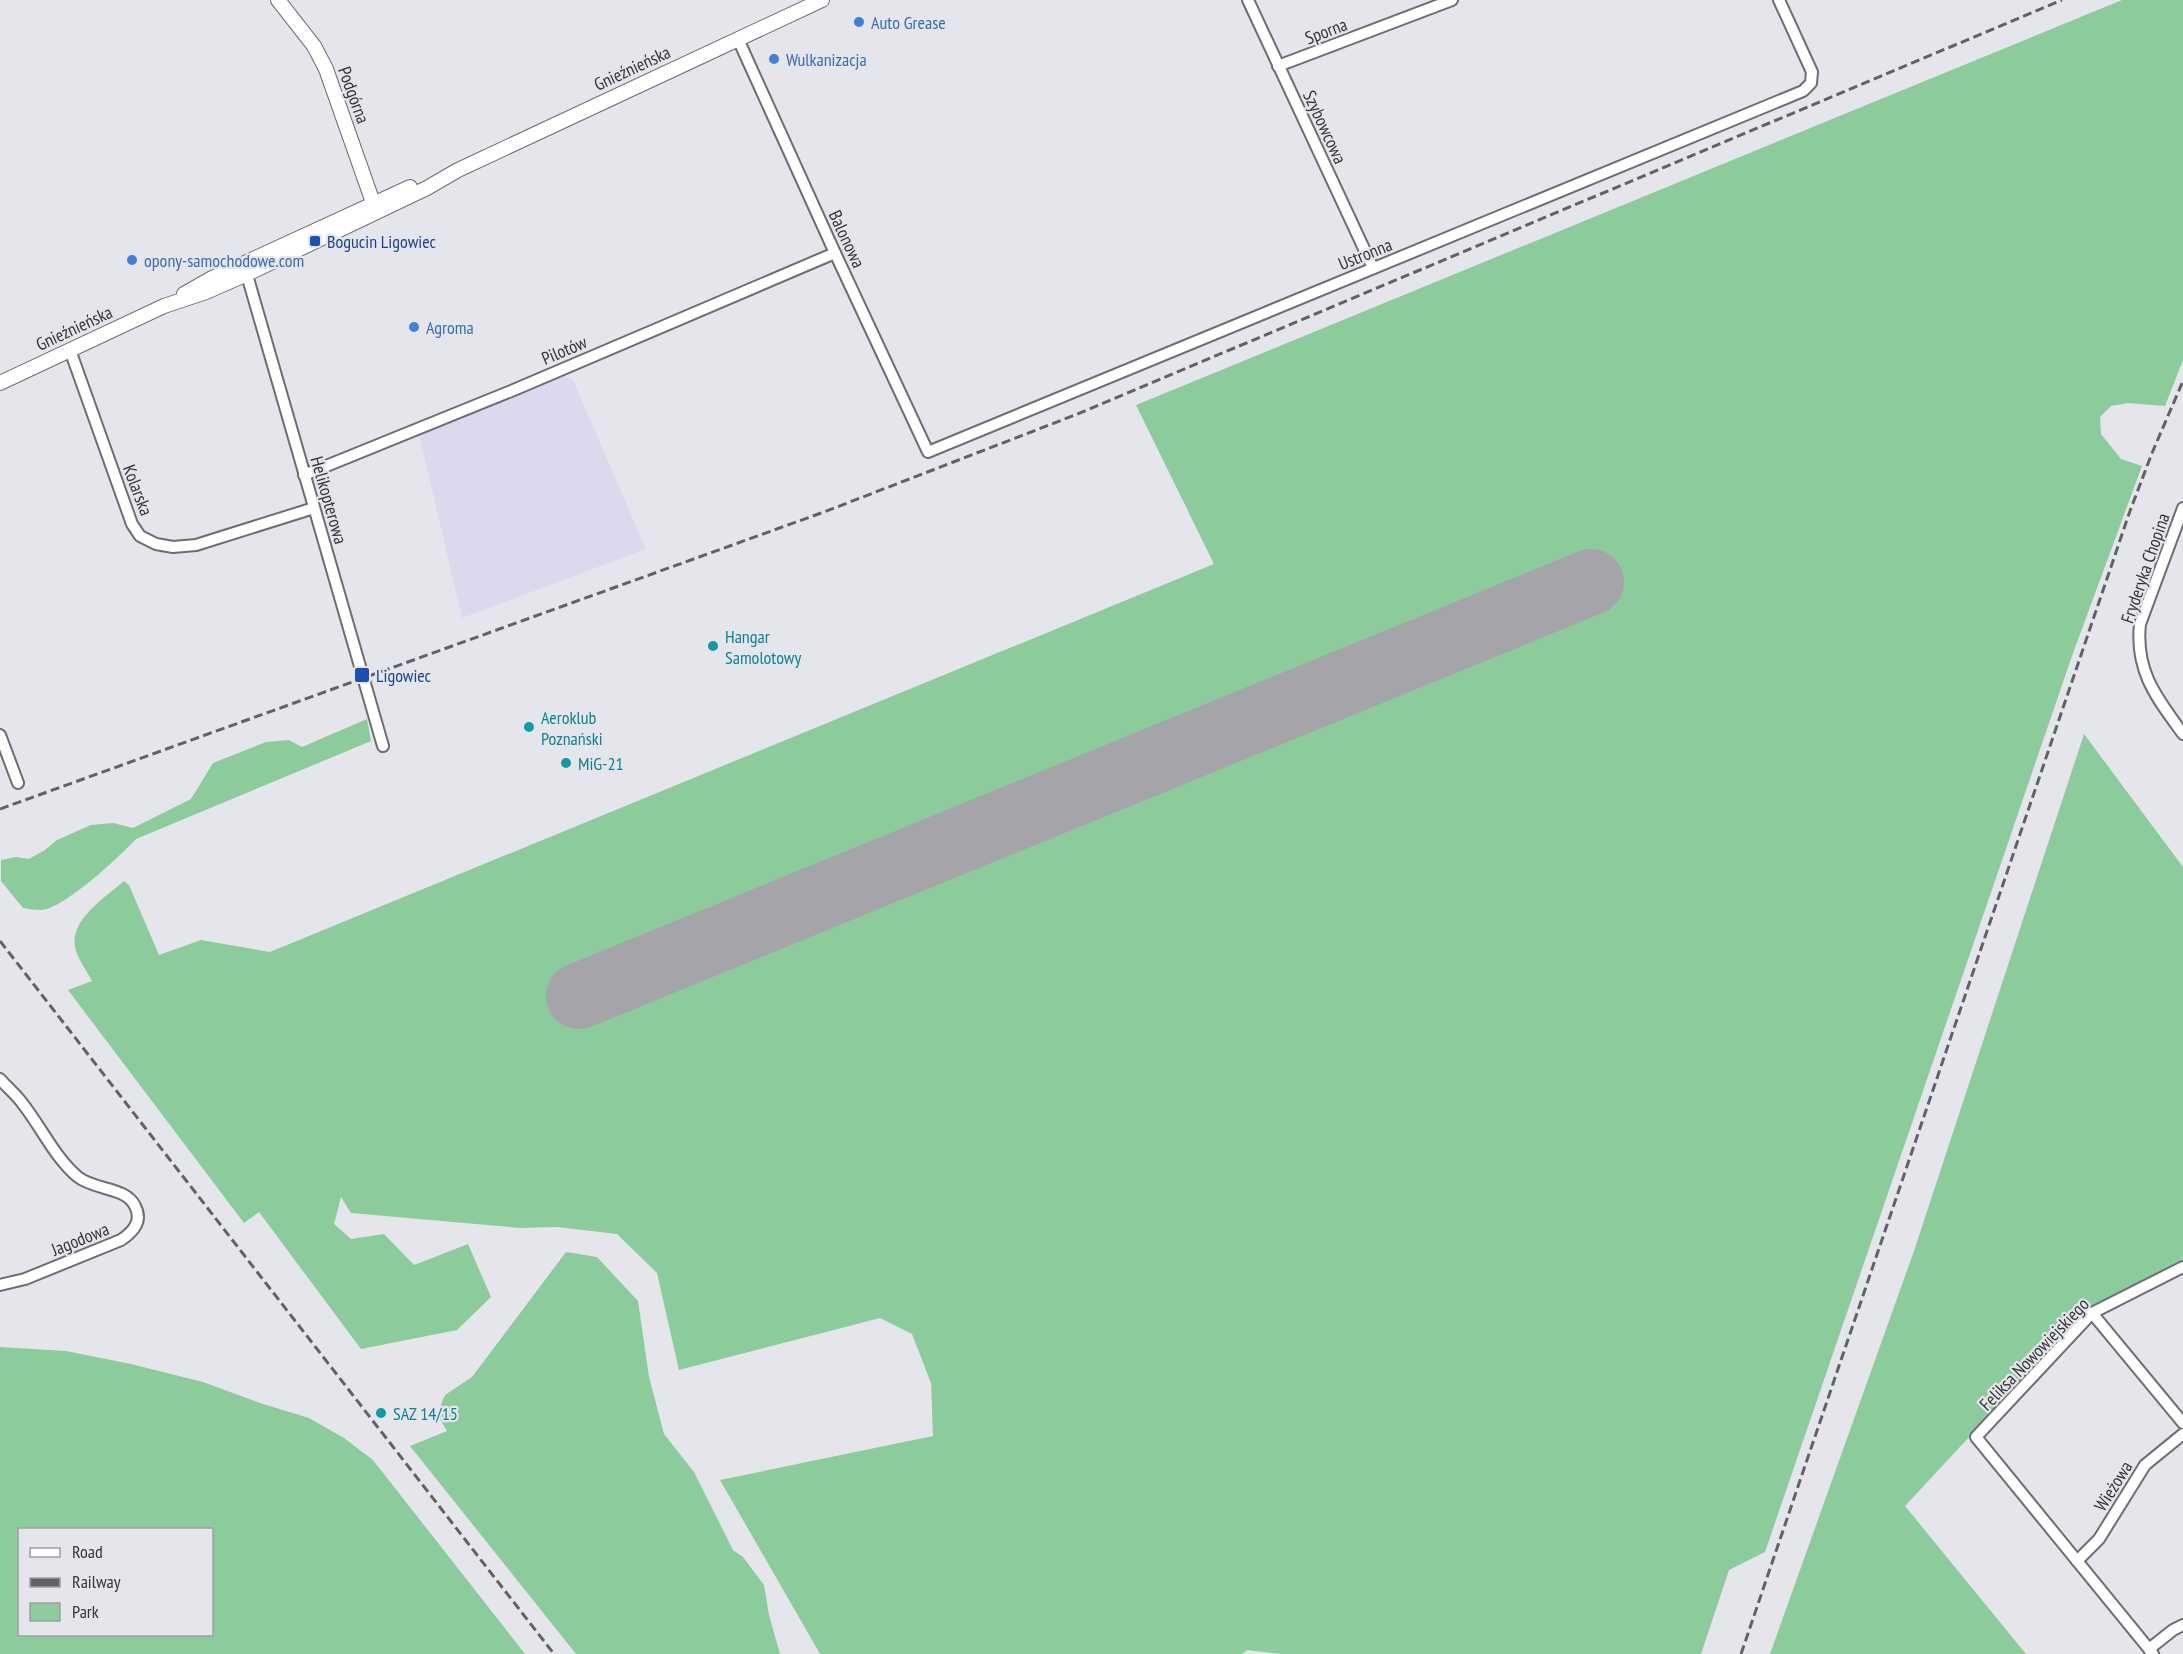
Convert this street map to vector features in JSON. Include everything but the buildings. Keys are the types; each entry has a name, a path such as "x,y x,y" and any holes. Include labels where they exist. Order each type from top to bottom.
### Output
{"main road":[{"name":"Podgórna","path":"278,0 307,36 326,69 375,208"},
{"name":"Gnieźnieńska","path":"0,383 164,306 200,284 245,268 375,208 427,188 458,170 822,0"}],"street":[{"name":"Szybowcowa","path":"1248,0 1373,268"},
{"name":"Sporna","path":"1278,66 1452,0"},
{"name":"Ustronna","path":"928,452 1803,91 1812,83 1812,72 1779,0"},
{"name":"Balonowa","path":"738,39 928,452"},
{"name":"Pilotów","path":"304,475 516,389 835,253"},
{"name":"Helikopterowa","path":"245,268 384,746"},
{"name":"Kolarska","path":"70,350 132,524 140,536 156,544 173,547 196,545 314,508"},
{"name":"Fryderyka Chopina","path":"2183,508 2140,624 2138,640 2140,661 2145,674 2158,700 2183,734"},
{"path":"0,735 18,783"},
{"name":"Jagodowa","path":"0,1079 19,1099 66,1166 81,1179 125,1196 134,1203 139,1214 134,1230 121,1240 25,1279 0,1285"},
{"name":"Feliksa Nowowiejskiego","path":"2077,1561 1976,1437 2092,1313 2183,1267"},
{"path":"2092,1313 2183,1423"},
{"name":"Wieżowa","path":"2077,1561 2099,1539 2145,1465 2183,1434"},
{"path":"2077,1561 2151,1651 2173,1630 2183,1625"}],"shaded area":[{"path":"560,373 573,380 646,549 462,618 419,434"}],"green space":[{"path":"2122,0 2183,0 2183,360 2165,406 2128,403 2111,406 2100,417 2101,434 2121,459 2142,466 2072,656 1765,1552 1729,1570 1701,1654 1281,1654 1247,1650 1242,1654 820,1654 720,1480 933,1436 931,1383 912,1334 880,1318 679,1370 657,1273 617,1234 557,1227 520,1228 351,1213 341,1197 334,1224 351,1239 384,1234 414,1265 468,1244 491,1297 457,1330 361,1349 259,1212 244,1223 68,990 92,981 76,951 75,937 78,927 99,902 124,881 129,885 159,955 201,940 270,952 1214,564 1136,405"},
{"path":"367,719 371,741 136,839 92,880 52,907 42,910 23,908 1,881 1,860 16,857 29,859 57,840 91,825 113,823 133,828 191,799 213,763 266,742 289,740 302,747"},
{"path":"2084,734 2183,867 2183,1259 2089,1308 1905,1506 2026,1654 1770,1654 1914,1251"},
{"path":"566,1252 597,1257 638,1301 649,1377 664,1434 694,1472 733,1550 743,1557 764,1585 769,1615 780,1654 576,1654 410,1446 447,1431 437,1414 445,1395 472,1377"},
{"path":"0,1347 66,1351 203,1382 309,1418 344,1438 373,1460 525,1654 0,1654"}],"runway":[{"path":"579,996 1591,582"}],"railway":[{"path":"0,809 824,512 1075,415 2062,0"},
{"path":"1741,1654 2130,511 2183,381"},
{"path":"0,941 554,1654"}],"place":[{"name":"Auto Grease","path":"859,22"},
{"name":"Wulkanizacja","path":"774,59"},
{"name":"Bogucin Ligowiec","path":"315,241"},
{"name":"opony-samochodowe.com","path":"132,260"},
{"name":"Agroma","path":"414,327"},
{"name":"Hangar Samolotowy","path":"713,646"},
{"name":"Ligowiec","path":"362,675"},
{"name":"Aeroklub Poznański","path":"529,727"},
{"name":"MiG-21","path":"566,763"},
{"name":"SAZ 14/15","path":"381,1413"}]}
